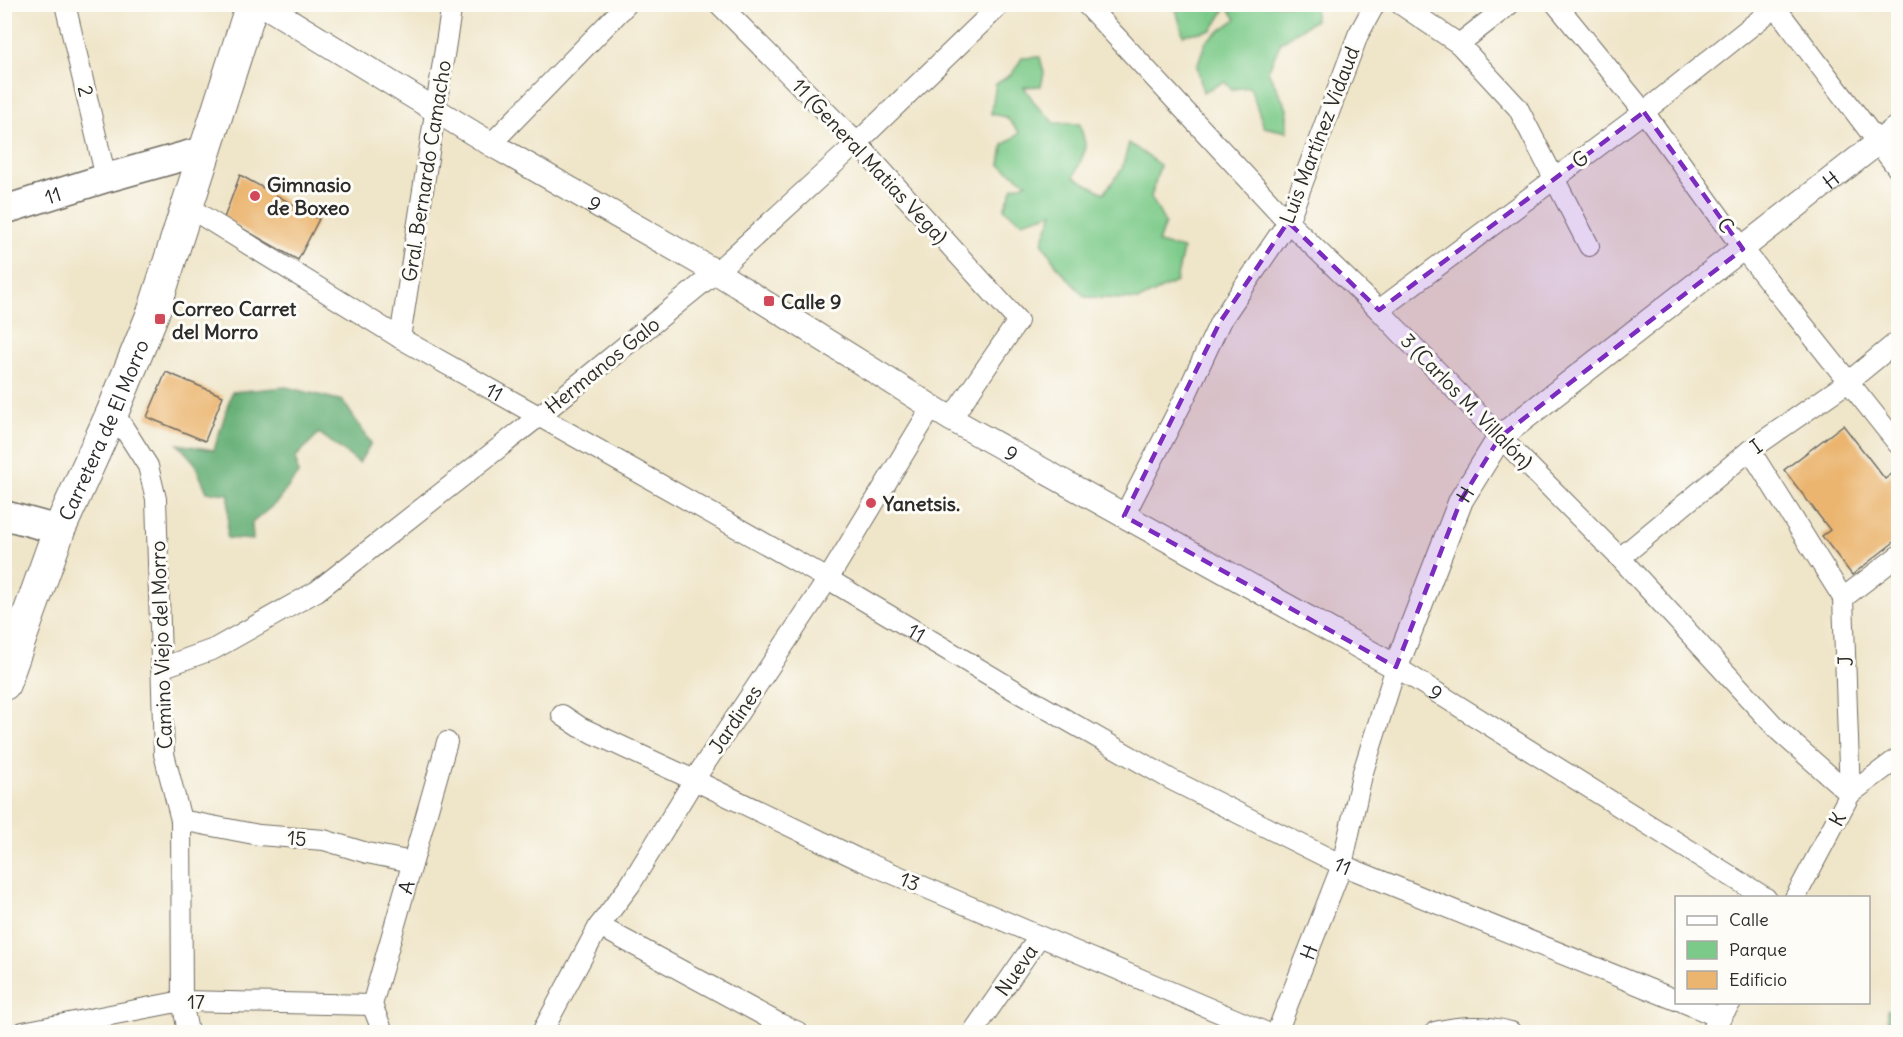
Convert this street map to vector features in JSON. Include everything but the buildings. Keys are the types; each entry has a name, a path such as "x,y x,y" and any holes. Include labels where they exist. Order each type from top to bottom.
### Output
{"main road":[{"name":"Carretera de El Morro","path":"4,684 60,530 113,411 153,313 252,4"},
{"name":"11","path":"4,210 206,150"},
{"path":"4,515 60,530"}],"street":[{"name":"2","path":"65,4 106,178"},
{"name":"9","path":"262,4 491,144 716,273 941,413 1396,667 1764,896"},
{"name":"Gral. Bernardo Camacho","path":"400,338 452,4"},
{"path":"491,144 627,4"},
{"name":"11 (General Matias Vega)","path":"719,4 857,143 1018,321"},
{"name":"Hermanos Galo","path":"161,668 214,649 317,591 538,417 716,273 857,143 1001,4"},
{"name":"3 (Carlos M. Villalón)","path":"1086,4 1288,222 1379,310 1620,558 1780,732 1850,794"},
{"name":"Luis Martínez Vidaud","path":"1124,516 1185,397 1220,322 1288,222 1358,35 1375,4"},
{"path":"1400,4 1459,44 1518,108 1589,246"},
{"path":"1459,44 1510,4"},
{"name":"C","path":"1556,4 1644,112 1743,249 1899,444"},
{"path":"1776,5 1899,169"},
{"name":"G","path":"1379,310 1644,112 1776,5"},
{"name":"H","path":"1277,1032 1342,865 1362,775 1396,667 1461,500 1500,436 1899,127"},
{"name":"11","path":"188,207 400,338 828,579 1021,694 1170,779 1342,865 1675,999"},
{"name":"Jardines","path":"542,1032 599,926 630,885 694,780 828,579 941,413 1018,321"},
{"name":"I","path":"1620,558 1750,450 1848,382 1899,341"},
{"name":"Camino Viejo del Morro","path":"113,411 148,466 156,499 164,754 181,820 182,1000 188,1032"},
{"path":"1750,450 1843,598 1899,556"},
{"name":"J","path":"1843,598 1850,794"},
{"name":"13","path":"562,715 580,727 856,858 1264,1032"},
{"name":"A","path":"372,1005 447,742"},
{"name":"K","path":"1796,896 1850,794 1899,758"},
{"name":"15","path":"181,820 259,835 324,840 368,853 412,862"},
{"path":"599,926 798,1032"},
{"name":"Nueva","path":"973,1032 1040,937"},
{"name":"17","path":"22,1032 182,1000 372,1005"},
{"path":"1688,1004 1721,1018"},
{"path":"372,1005 383,1032"},
{"path":"1435,1032 1446,1029 1494,1027 1511,1032"}],"highlighted area":[{"path":"1644,112 1743,249 1500,437 1461,500 1396,667 1124,516 1220,322 1288,222 1379,310"}],"green space":[{"path":"1175,5 1315,5 1315,20 1281,42 1268,71 1287,109 1287,132 1264,127 1250,87 1232,89 1224,82 1203,92 1197,66 1206,41 1236,19 1227,6 1212,30 1183,35"},
{"path":"1040,57 1044,73 1041,86 1024,87 1036,105 1055,123 1080,124 1086,148 1074,177 1104,193 1122,169 1129,143 1160,165 1151,197 1165,223 1158,243 1183,249 1176,282 1139,300 1085,297 1058,268 1042,242 1053,213 1022,222 1004,209 1013,187 1027,183 1000,165 1003,145 1020,133 1006,117 991,114 996,84 1012,74 1022,58"},
{"path":"286,387 343,401 371,443 359,463 319,433 296,457 298,474 277,502 252,523 253,540 227,538 229,494 207,492 194,462 178,444 214,450 232,392"},
{"path":"1898,1009 1898,1032 1893,1032 1887,1020 1887,1010"}],"place":[{"name":"Gimnasio de Boxeo","path":"255,196"},
{"name":"Calle 9","path":"769,301"},
{"name":"Correo Carret del Morro","path":"160,319"},
{"name":"Yanetsis.","path":"871,503"}]}
